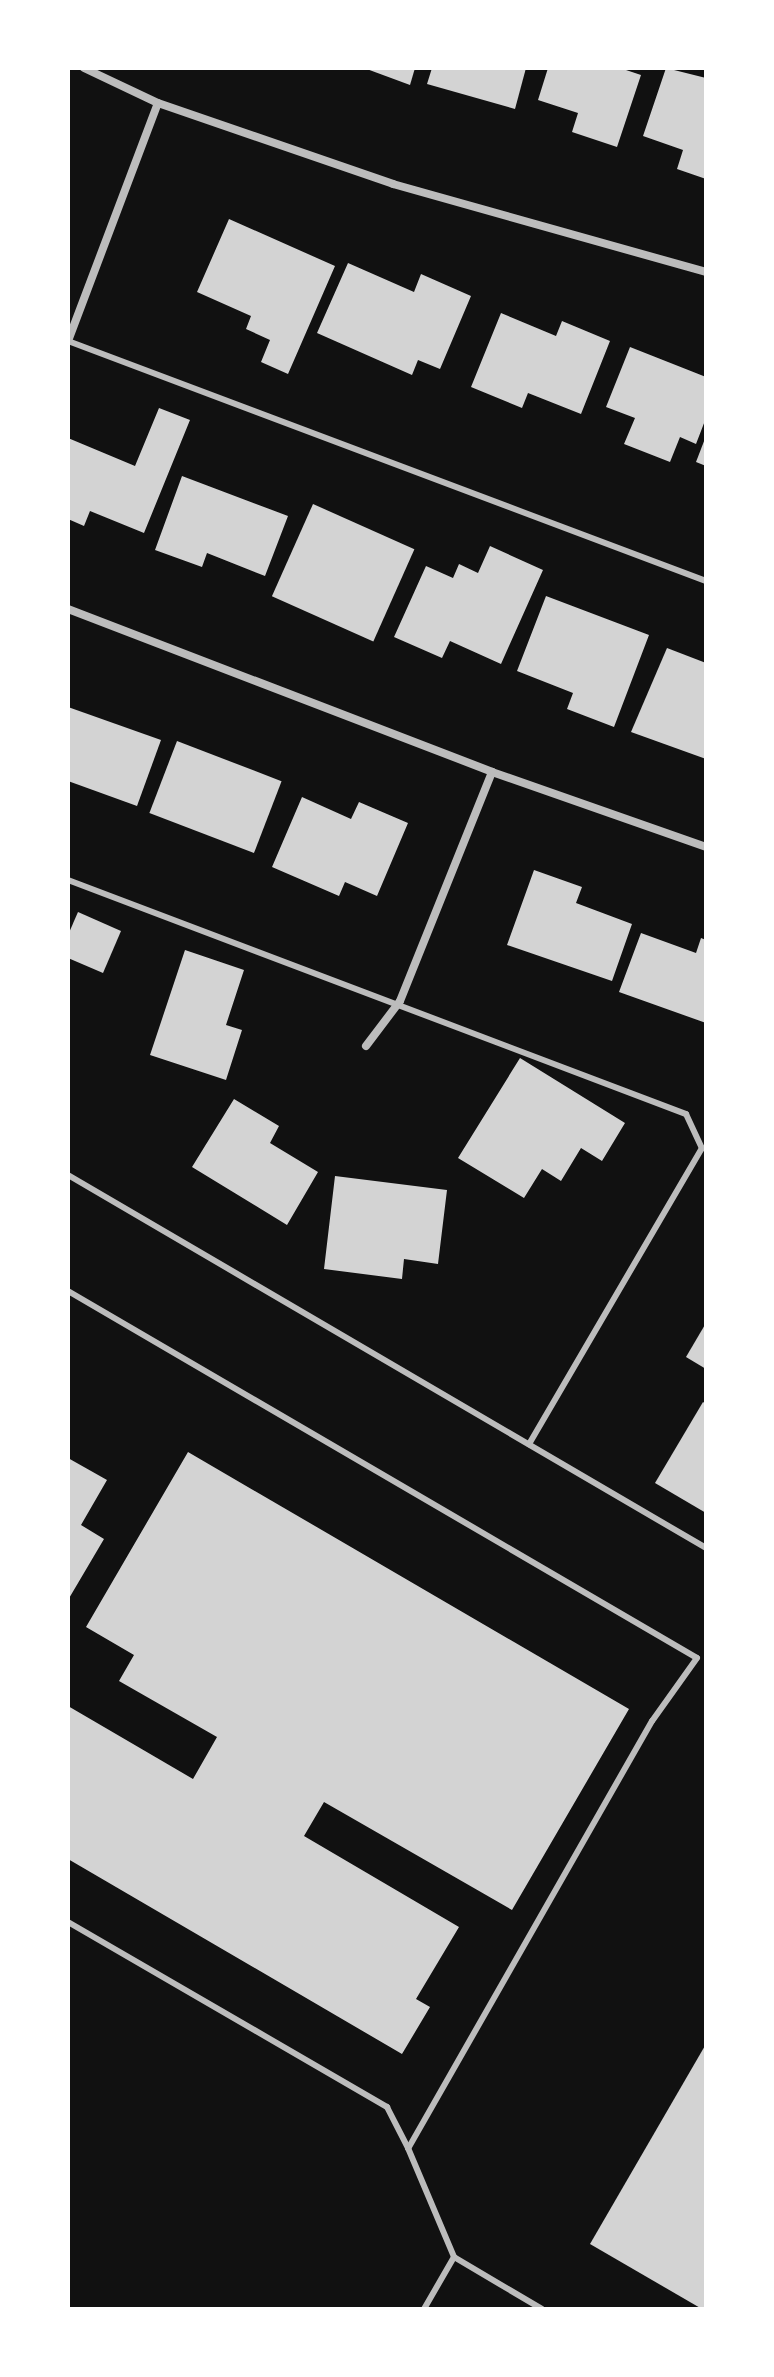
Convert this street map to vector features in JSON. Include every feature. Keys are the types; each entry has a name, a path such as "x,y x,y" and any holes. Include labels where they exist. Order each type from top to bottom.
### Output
{"street":[{"path":"84,68 158,103 393,184 706,272"},
{"path":"68,341 158,103"},
{"path":"68,609 492,772 706,847"},
{"path":"366,1046 400,1001 492,772"}],"lane":[{"path":"68,341 706,581"},
{"path":"68,880 400,1001 686,1114 702,1148 529,1444"},
{"path":"68,1175 706,1548"},
{"path":"68,1291 706,1664"},
{"path":"408,2148 652,1721 697,1658"},
{"path":"68,1922 387,2107 408,2148 454,2257 542,2309"},
{"path":"424,2309 454,2257"}],"building":[{"path":"364,68 415,68 410,85"},
{"path":"432,68 526,68 515,109 427,84"},
{"path":"548,68 620,68 641,75 617,147 572,132 578,113 538,100"},
{"path":"666,68 706,78 706,179 677,169 683,150 643,136"},
{"path":"229,219 335,266 288,374 261,362 270,340 246,329 251,316 197,292"},
{"path":"348,263 414,292 421,274 471,296 440,369 418,360 412,375 317,333"},
{"path":"501,313 556,336 562,321 610,341 581,414 528,393 522,408 471,387"},
{"path":"630,347 706,377 706,418 696,444 680,437 670,462 624,444 635,418 606,407"},
{"path":"159,408 190,420 144,533 90,511 84,526 68,519 68,438 135,466"},
{"path":"706,436 706,466 696,462"},
{"path":"182,476 288,516 265,576 207,553 202,567 155,550"},
{"path":"313,504 414,549 373,641 272,596"},
{"path":"490,546 543,570 501,664 450,641 442,658 394,637 426,566 453,578 459,564 478,573"},
{"path":"546,596 649,635 614,727 567,709 573,693 517,671"},
{"path":"667,648 706,663 706,759 631,732"},
{"path":"68,707 161,740 137,806 68,781"},
{"path":"177,741 282,781 254,853 149,813"},
{"path":"302,797 351,819 359,802 408,823 377,896 345,882 339,896 272,867"},
{"path":"534,870 582,887 576,903 632,924 612,981 507,945"},
{"path":"78,912 121,931 103,973 68,958 68,935"},
{"path":"641,933 696,953 701,938 706,940 706,1023 619,992"},
{"path":"185,950 244,970 226,1025 242,1030 226,1080 150,1055"},
{"path":"520,1058 625,1123 602,1161 581,1148 561,1181 542,1169 524,1198 458,1158"},
{"path":"234,1099 279,1126 270,1143 318,1172 287,1225 192,1167"},
{"path":"335,1176 447,1190 438,1264 404,1259 402,1279 324,1269"},
{"path":"706,1323 706,1369 686,1357"},
{"path":"703,1402 706,1404 706,1513 655,1483"},
{"path":"188,1452 629,1709 512,1910 324,1802 304,1836 459,1927 416,1999 430,2007 402,2054 68,1859 68,1706 193,1779 217,1737 119,1681 134,1655 86,1627"},
{"path":"68,1458 107,1480 81,1525 104,1539 68,1600"},
{"path":"706,2044 706,2309 702,2309 590,2244"}]}
